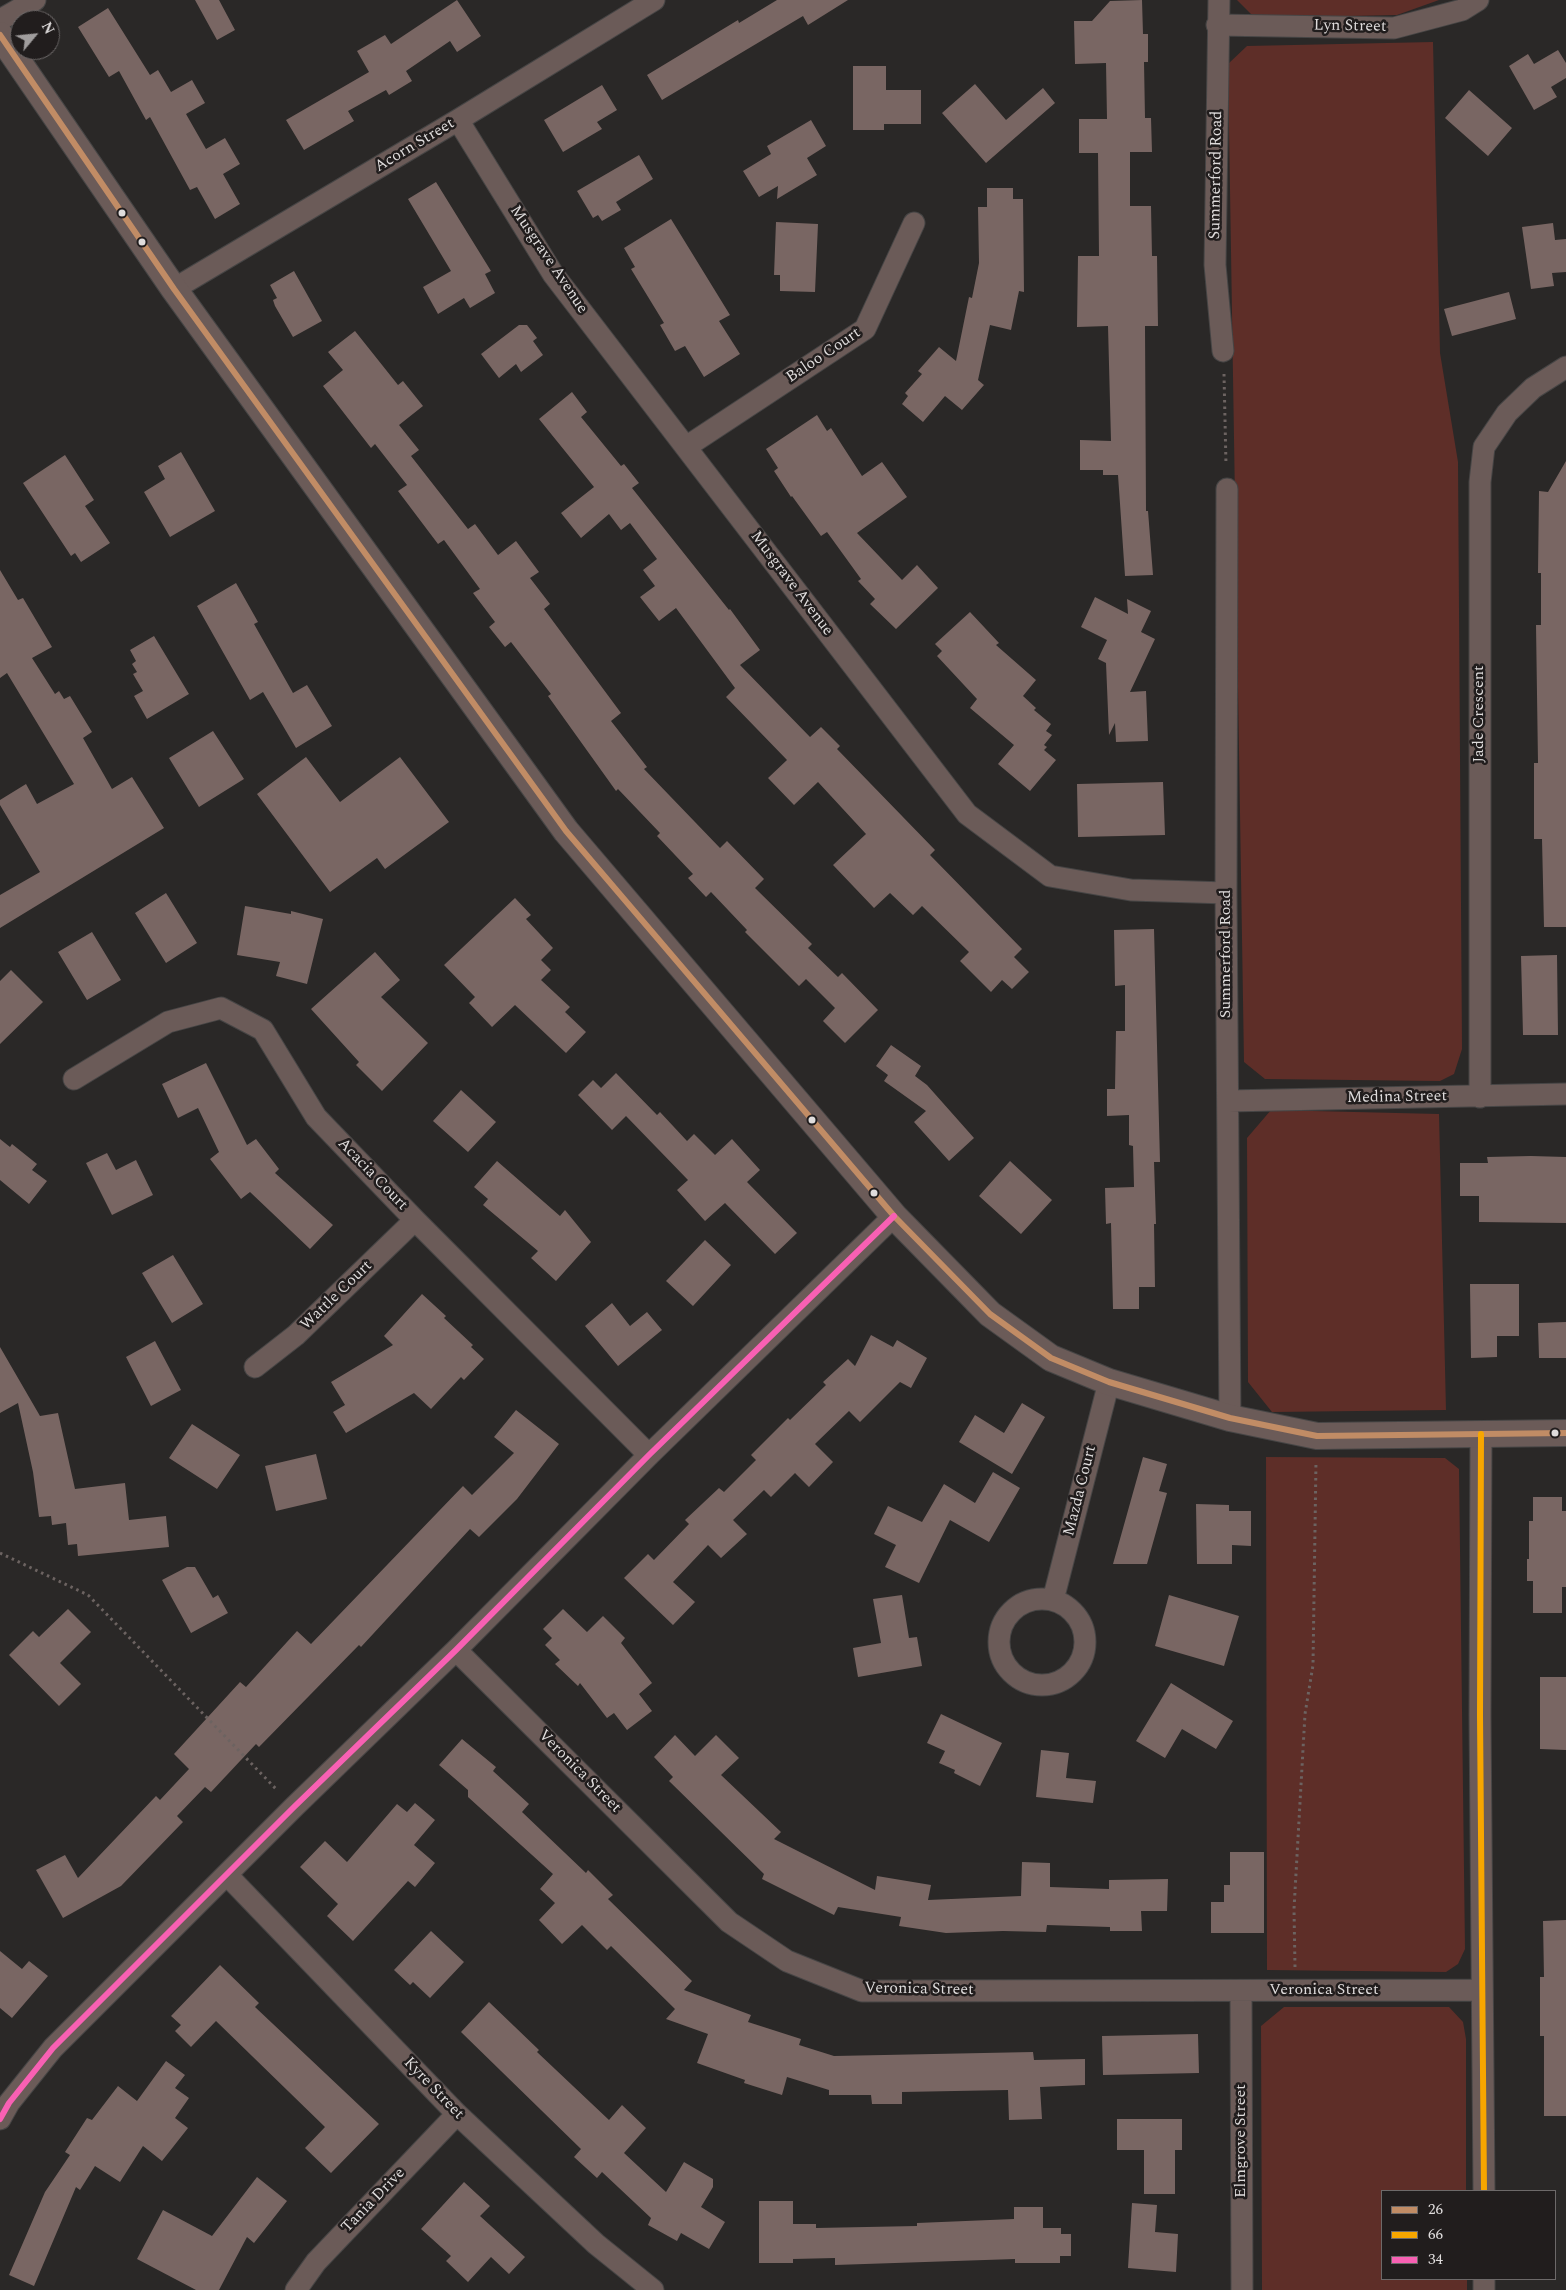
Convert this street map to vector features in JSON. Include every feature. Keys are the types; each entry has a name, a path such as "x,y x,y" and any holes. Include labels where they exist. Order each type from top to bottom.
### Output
{"street":[{"path":"0,20 35,0"},
{"name":"Acorn Street","path":"174,289 458,120 654,0"},
{"name":"Summerford Road","path":"1219,0 1217,25 1219,28 1215,264 1223,350"},
{"name":"Lyn Street","path":"1217,25 1394,28 1462,10 1478,0"},
{"path":"0,35 174,289 566,831 894,1216 990,1314 1051,1358 1109,1382 1230,1418 1317,1436 1566,1434"},
{"name":"Musgrave Avenue","path":"458,120 553,274 966,814 1050,876 1131,890 1226,893"},
{"name":"Baloo Court","path":"686,447 865,329 914,223"},
{"name":"Jade Crescent","path":"1480,1097 1480,482 1484,447 1507,413 1533,388 1566,366"},
{"name":"Summerford Road","path":"1227,489 1226,893 1230,1418"},
{"name":"Acacia Court","path":"74,1080 168,1022 221,1008 263,1030 316,1116 415,1220 649,1455"},
{"name":"Medina Street","path":"1228,1100 1566,1094"},
{"path":"3,2105 53,2048 456,1650 649,1455 894,1216"},
{"name":"Wattle Court","path":"255,1367 296,1336 415,1220"},
{"name":"Mazda Court","path":"1053,1600 1109,1382"},
{"path":"1481,1434 1484,2190"},
{"path":"1039,1598 1053,1600 1066,1606 1076,1616 1083,1628 1085,1642 1082,1656 1075,1669 1064,1679 1051,1684 1037,1685 1024,1681 1008,1667 999,1648 999,1634 1004,1620 1013,1609 1025,1602 1039,1598"},
{"name":"Veronica Street","path":"456,1650 728,1922 787,1961 862,1991 1482,1990"},
{"name":"Kyre Street","path":"227,1875 457,2114 596,2244 652,2290"},
{"name":"Elmgrove Street","path":"1241,1991 1242,2290"},
{"name":"Tania Drive","path":"296,2290 316,2262 457,2114"}],"path":[{"path":"1223,350 1227,489"},
{"path":"1295,1991 1294,1910 1304,1714 1313,1665 1317,1436"},
{"path":"0,1553 88,1595 294,1808"}],"shaded area":[{"path":"1237,0 1439,0 1397,15 1255,18"},
{"path":"1433,42 1440,353 1458,462 1462,1049 1454,1074 1440,1081 1265,1079 1244,1062 1228,64 1247,46"},
{"path":"1271,1110 1439,1114 1446,1410 1272,1412 1248,1382 1247,1138"},
{"path":"1266,1457 1445,1458 1459,1469 1465,1949 1458,1964 1446,1972 1267,1970"},
{"path":"1284,2007 1449,2007 1463,2022 1466,2039 1466,2190 1381,2190 1381,2280 1467,2280 1467,2290 1262,2290 1261,2026"}],"building":[{"path":"195,0 219,0 235,30 217,40"},
{"path":"457,0 481,36 457,52 450,41 406,71 412,81 389,95 386,90 348,111 354,121 304,150 286,120 369,72 357,51 385,35 391,44"},
{"path":"777,0 848,0 808,25 803,16 662,100 647,75 738,20 739,23"},
{"path":"1142,0 1143,34 1148,34 1148,62 1144,62 1145,118 1151,118 1152,152 1130,152 1130,206 1151,206 1152,256 1157,256 1158,326 1145,326 1146,511 1148,511 1153,575 1125,576 1118,475 1103,475 1103,470 1080,470 1080,440 1111,441 1108,326 1077,327 1078,256 1099,256 1098,153 1079,153 1079,119 1107,119 1106,63 1075,64 1074,21 1092,21 1110,1"},
{"path":"108,8 150,75 158,70 171,92 192,80 205,103 186,114 206,149 225,138 240,164 223,174 240,204 215,219 197,187 190,190 150,117 146,120 119,71 109,77 78,27"},
{"path":"1558,50 1566,63 1566,78 1551,87 1557,97 1534,110 1509,66 1528,54 1534,64"},
{"path":"853,66 886,66 886,90 921,90 921,124 884,124 884,130 853,130"},
{"path":"975,84 1006,120 1043,88 1055,103 986,163 942,113"},
{"path":"602,85 617,110 597,122 602,129 563,152 544,120"},
{"path":"1469,90 1512,128 1488,156 1445,118"},
{"path":"811,120 826,146 807,158 817,175 777,199 778,186 759,197 743,171 771,154 767,146"},
{"path":"639,155 653,179 616,202 621,210 602,221 598,215 593,218 577,191"},
{"path":"436,182 491,271 485,274 495,293 470,308 464,298 438,314 423,287 451,271 408,199"},
{"path":"987,188 1013,188 1013,199 1023,199 1024,292 1019,291 1011,330 990,325 978,380 984,385 962,410 945,396 923,422 902,404 908,396 905,393 922,374 918,371 939,347 956,361 969,297 972,298 979,263 978,207 987,207"},
{"path":"671,219 730,315 719,321 740,354 704,377 685,346 675,351 660,325 664,323 631,269 635,267 624,248"},
{"path":"776,222 818,224 815,292 780,291 780,275 774,275"},
{"path":"1553,223 1555,240 1566,239 1566,272 1552,273 1554,286 1531,289 1522,227"},
{"path":"294,271 322,321 293,337 275,306 273,300 277,298 270,285"},
{"path":"1509,292 1516,319 1452,336 1444,309"},
{"path":"519,325 527,325 537,338 533,341 543,355 521,372 516,364 499,378 481,354"},
{"path":"355,331 398,385 403,381 423,406 399,425 419,450 411,456 468,529 475,524 498,555 516,541 539,572 530,578 550,604 544,609 621,713 611,721 647,767 644,769 720,848 727,841 764,879 755,888 812,944 808,948 838,977 842,973 878,1010 845,1043 823,1021 835,1008 806,979 799,986 745,932 747,930 711,892 706,897 688,878 693,874 657,836 660,833 618,789 616,791 548,696 551,694 511,642 505,647 489,627 495,622 473,593 480,589 444,540 438,544 398,491 407,485 375,444 371,448 323,386 343,370 328,352"},
{"path":"572,392 587,412 581,417 621,466 624,464 639,483 632,488 730,609 760,650 740,665 810,737 821,727 840,746 837,749 935,850 930,855 1022,949 1014,957 1029,972 1012,989 1002,980 991,992 960,961 969,952 922,906 913,915 890,893 874,908 833,865 866,834 818,782 794,805 768,778 787,760 726,697 735,688 676,608 659,621 640,597 655,586 643,570 657,559 630,523 621,530 609,514 581,538 561,513 594,487 539,419"},
{"path":"817,415 827,431 831,428 862,476 882,462 907,497 857,533 902,580 917,565 938,588 896,629 870,604 875,599 858,581 861,579 827,532 821,536 774,471 778,468 766,449"},
{"path":"181,452 215,511 170,537 144,492 165,479 158,466"},
{"path":"65,455 94,500 85,506 110,543 81,562 75,553 71,556 23,483"},
{"path":"1566,461 1566,927 1544,927 1542,839 1534,839 1534,763 1538,763 1536,625 1541,625 1541,573 1538,573 1539,491 1548,492"},
{"path":"0,570 18,600 23,598 52,647 32,658 55,694 59,691 64,699 70,696 92,732 83,738 112,789 132,777 164,828 0,928 0,895 40,872 0,805 0,800 26,784 37,804 74,784 7,673 0,678"},
{"path":"236,583 258,622 254,624 293,693 307,685 332,726 296,748 263,692 250,700 197,606"},
{"path":"1095,597 1128,614 1127,599 1151,611 1141,632 1155,639 1130,692 1146,691 1148,741 1116,742 1115,723 1109,735 1106,663 1098,659 1107,640 1081,627"},
{"path":"970,612 999,643 996,645 1036,680 1023,696 1036,708 1034,710 1051,724 1046,731 1052,735 1044,745 1047,747 1044,750 1056,760 1030,791 998,764 1014,745 970,708 977,699 937,656 942,651 935,644"},
{"path":"154,636 189,694 147,719 134,696 143,691 133,674 137,672 132,664 136,661 130,650"},
{"path":"213,731 244,779 199,807 169,758"},
{"path":"306,757 340,802 400,757 449,822 385,869 377,858 330,892 257,794"},
{"path":"1163,782 1165,835 1078,837 1077,784"},
{"path":"166,893 197,943 166,963 135,913"},
{"path":"515,898 531,915 526,919 553,948 541,960 551,970 541,980 570,1007 565,1012 586,1032 566,1053 515,1005 492,1027 469,1003 475,997 444,965"},
{"path":"245,906 291,914 291,911 323,919 307,984 276,976 280,962 237,955"},
{"path":"1154,929 1160,1162 1154,1162 1156,1224 1154,1224 1155,1287 1139,1287 1139,1309 1113,1309 1111,1223 1106,1224 1105,1188 1134,1187 1133,1146 1129,1145 1129,1115 1107,1116 1107,1089 1115,1089 1116,1031 1125,1031 1125,985 1115,986 1114,930"},
{"path":"92,932 121,980 87,1000 58,952"},
{"path":"375,952 400,980 381,997 428,1043 382,1091 356,1065 359,1062 311,1009"},
{"path":"1557,955 1558,1035 1523,1035 1521,956"},
{"path":"11,970 43,1002 0,1044 0,981"},
{"path":"891,1045 921,1066 915,1076 927,1085 974,1138 949,1161 914,1122 926,1111 884,1081 888,1075 876,1066"},
{"path":"206,1063 247,1145 256,1139 279,1169 275,1173 333,1225 310,1249 250,1192 241,1199 210,1159 219,1152 198,1108 178,1118 162,1084"},
{"path":"616,1073 657,1115 660,1112 687,1141 694,1134 715,1155 732,1139 760,1170 747,1182 797,1233 775,1254 725,1203 705,1221 677,1190 688,1180 626,1116 612,1130 578,1095 593,1080 601,1088"},
{"path":"461,1090 496,1122 468,1152 433,1121"},
{"path":"0,1139 10,1147 12,1144 37,1164 32,1170 47,1181 29,1204 0,1180"},
{"path":"107,1153 116,1170 136,1160 153,1195 112,1215 86,1163"},
{"path":"1487,1157 1566,1157 1566,1223 1479,1222 1479,1196 1460,1196 1460,1163 1488,1163"},
{"path":"497,1161 560,1216 565,1210 591,1242 556,1281 531,1258 538,1251 483,1205 488,1199 474,1187"},
{"path":"1010,1161 1052,1200 1021,1234 979,1196"},
{"path":"705,1240 731,1265 693,1306 666,1281"},
{"path":"173,1255 203,1304 172,1323 142,1273"},
{"path":"1470,1284 1519,1284 1519,1336 1497,1336 1497,1357 1471,1358"},
{"path":"422,1294 446,1316 444,1318 473,1345 471,1347 484,1359 464,1380 461,1377 431,1409 414,1393 346,1433 333,1412 345,1405 331,1382 393,1345 384,1336"},
{"path":"612,1303 630,1326 647,1312 662,1330 618,1366 585,1326"},
{"path":"1566,1322 1566,1358 1539,1358 1538,1323"},
{"path":"871,1335 893,1347 897,1340 927,1358 911,1388 900,1382 860,1422 849,1411 815,1444 833,1462 809,1487 795,1473 771,1497 764,1490 733,1520 747,1534 721,1558 708,1545 673,1582 695,1602 673,1625 624,1578 648,1554 654,1560 689,1524 685,1520 719,1488 724,1492 756,1460 751,1455 788,1418 790,1420 826,1385 823,1382 848,1359 855,1366"},
{"path":"155,1341 181,1390 151,1406 126,1357"},
{"path":"0,1347 40,1416 58,1413 75,1489 125,1483 129,1520 166,1516 169,1547 78,1556 77,1544 68,1545 66,1523 52,1525 51,1516 39,1517 33,1472 18,1403 0,1413"},
{"path":"1022,1403 1045,1417 1012,1474 959,1442 975,1415 1004,1433"},
{"path":"516,1410 559,1444 517,1499 479,1537 470,1529 361,1647 359,1645 259,1747 256,1744 211,1792 205,1787 177,1816 183,1822 121,1886 63,1918 36,1870 65,1855 78,1878 156,1796 160,1800 189,1769 174,1754 240,1682 246,1687 297,1631 311,1644 463,1486 472,1495 514,1453 494,1437"},
{"path":"192,1424 240,1455 217,1489 169,1458"},
{"path":"316,1454 327,1499 276,1511 265,1466"},
{"path":"1143,1457 1167,1464 1159,1491 1167,1493 1147,1564 1113,1564"},
{"path":"993,1472 1020,1488 989,1542 950,1520 919,1583 885,1567 896,1545 874,1534 888,1506 922,1522 944,1484 975,1503"},
{"path":"1533,1497 1562,1497 1562,1511 1566,1511 1566,1587 1562,1587 1562,1613 1533,1613 1533,1581 1527,1581 1527,1559 1529,1559 1529,1521 1533,1521"},
{"path":"1196,1504 1229,1505 1229,1511 1251,1511 1251,1546 1232,1545 1232,1564 1197,1564"},
{"path":"187,1567 195,1567 213,1598 218,1595 228,1613 191,1633 162,1580"},
{"path":"902,1595 909,1638 917,1637 922,1666 858,1677 853,1648 881,1643 873,1599"},
{"path":"1169,1595 1239,1616 1224,1666 1155,1646"},
{"path":"68,1609 91,1632 60,1663 81,1684 59,1706 9,1655 33,1631 39,1637"},
{"path":"563,1609 587,1632 603,1616 625,1638 621,1643 652,1683 639,1694 652,1711 627,1730 614,1713 607,1718 580,1683 578,1686 555,1664 560,1660 545,1645 552,1638 543,1629"},
{"path":"1540,1677 1566,1677 1566,1750 1540,1749"},
{"path":"1171,1683 1233,1721 1216,1749 1182,1729 1165,1758 1136,1741"},
{"path":"941,1714 1002,1743 980,1786 954,1773 955,1770 939,1763 945,1751 927,1743"},
{"path":"675,1735 695,1756 716,1735 739,1758 721,1775 781,1832 774,1839 875,1890 877,1876 931,1885 928,1900 1021,1896 1022,1862 1050,1863 1050,1887 1109,1889 1109,1880 1168,1879 1167,1911 1141,1911 1142,1931 1110,1931 1110,1927 1047,1925 1046,1932 946,1933 899,1926 901,1917 838,1907 834,1915 762,1879 764,1874 669,1781 673,1777 654,1757"},
{"path":"462,1739 496,1767 493,1771 529,1804 522,1812 586,1873 588,1870 613,1895 608,1899 692,1981 684,1990 751,2015 748,2022 801,2039 799,2045 834,2056 1033,2052 1034,2060 1085,2059 1085,2085 1040,2087 1042,2119 1009,2120 1008,2090 902,2092 902,2104 872,2104 871,2095 829,2095 829,2090 787,2077 782,2095 744,2083 745,2080 697,2063 708,2034 666,2019 675,2009 611,1946 607,1950 582,1925 562,1944 539,1920 555,1903 540,1889 553,1874 468,1797 468,1790 439,1765"},
{"path":"1041,1750 1069,1753 1066,1778 1096,1781 1093,1803 1036,1797"},
{"path":"415,1803 435,1820 414,1845 435,1863 415,1887 408,1881 353,1941 327,1916 338,1904 300,1867 325,1841 347,1862 397,1804 407,1812"},
{"path":"1230,1852 1264,1852 1264,1933 1211,1933 1211,1902 1224,1902 1224,1885 1230,1885"},
{"path":"1566,1920 1566,2116 1544,2116 1544,2036 1540,2036 1540,1977 1544,1977 1543,1921"},
{"path":"431,1931 464,1962 430,1998 413,1982 410,1985 394,1970"},
{"path":"0,1951 22,1969 29,1961 48,1976 12,2018 0,2008"},
{"path":"220,1965 259,2003 255,2007 379,2124 331,2173 305,2148 325,2127 216,2021 191,2047 175,2031 181,2025 171,2016"},
{"path":"489,2002 539,2050 537,2052 609,2120 622,2105 646,2128 624,2153 666,2192 684,2162 713,2179 713,2187 701,2207 725,2222 709,2249 681,2233 677,2241 648,2225 651,2218 602,2172 597,2178 574,2157 581,2149 461,2032"},
{"path":"1198,2034 1199,2073 1103,2075 1102,2036"},
{"path":"166,2061 185,2075 175,2088 189,2098 175,2118 188,2128 162,2161 143,2146 120,2182 95,2166 80,2190 76,2187 34,2286 9,2275 45,2192 70,2155 65,2152 87,2118 92,2120 118,2086 137,2101"},
{"path":"1117,2119 1182,2119 1182,2150 1175,2150 1175,2194 1144,2194 1144,2150 1117,2150"},
{"path":"257,2177 287,2201 254,2243 247,2237 219,2290 196,2290 137,2259 163,2210 212,2236"},
{"path":"464,2182 490,2206 480,2216 525,2257 509,2274 491,2257 468,2282 446,2261 451,2256 421,2229"},
{"path":"759,2201 793,2201 793,2224 816,2224 816,2228 917,2226 917,2223 1014,2219 1014,2207 1043,2207 1043,2228 1061,2228 1061,2234 1071,2234 1071,2256 1060,2256 1060,2263 1015,2263 1015,2259 835,2265 835,2258 793,2259 793,2263 759,2263"},
{"path":"1132,2203 1157,2205 1155,2232 1178,2234 1176,2272 1128,2268"}],"transit line":[{"name":"26","path":"0,35 174,289 566,831 894,1216 990,1314 1051,1358 1109,1382 1230,1418 1317,1436 1566,1433"},
{"name":"34","path":"0,2119 9,2103 53,2048 294,1807 456,1650 649,1455 894,1216"},
{"name":"66","path":"1481,1434 1480,1715 1484,2190"}]}
